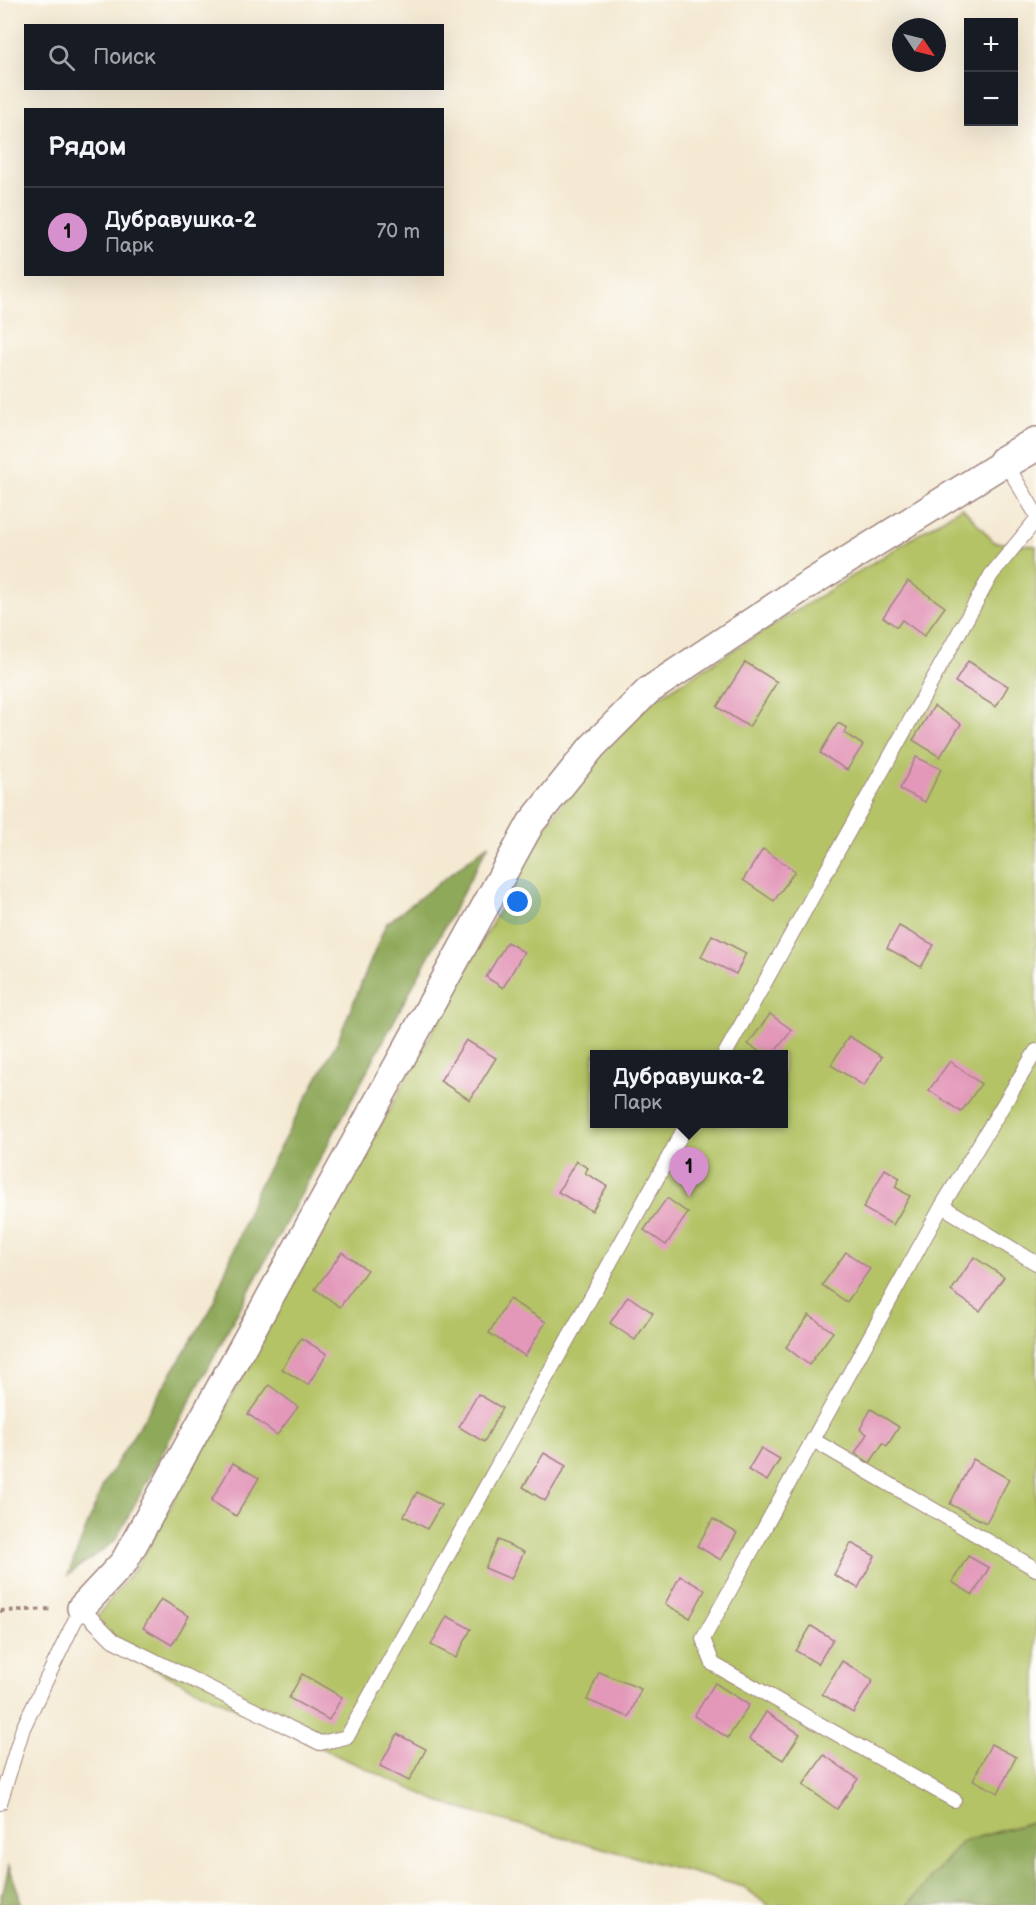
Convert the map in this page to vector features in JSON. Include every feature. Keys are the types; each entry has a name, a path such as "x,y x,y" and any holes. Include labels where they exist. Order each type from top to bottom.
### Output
{"street":[{"path":"81,1608 124,1562 531,823 592,747 648,691 801,589 1036,444"}],"lane":[{"path":"1005,462 1036,514"},
{"path":"727,1050 991,575 1036,520"},
{"path":"954,1800 713,1664 704,1639 942,1206 1036,1051"},
{"path":"0,1803 23,1728 81,1608 113,1640 320,1743 347,1737 685,1128"},
{"path":"942,1206 1036,1263"},
{"path":"813,1440 1036,1569"}],"path":[{"path":"0,1611 81,1608"}],"green space":[{"path":"962,507 994,542 1036,546 1036,1818 1032,1822 961,1842 908,1905 767,1905 744,1887 447,1805 104,1646 87,1629 139,1563 543,831 596,755 652,701"},
{"path":"489,844 115,1541 68,1575 103,1485 211,1309 256,1191 338,1040 386,924"},
{"path":"1036,1818 1036,1905 908,1905 961,1842 1032,1822"},
{"path":"9,1866 19,1895 20,1905 0,1905"}],"building":[{"path":"908,581 945,607 924,636 902,620 897,627 883,617"},
{"path":"968,661 1008,686 996,707 955,682"},
{"path":"745,662 777,682 749,727 717,707"},
{"path":"934,706 961,724 940,757 913,740"},
{"path":"838,723 847,728 844,733 863,745 847,770 820,753"},
{"path":"916,757 941,769 925,802 900,789"},
{"path":"763,849 795,871 774,901 743,880"},
{"path":"899,926 934,945 921,967 887,948"},
{"path":"712,935 746,953 736,974 701,957"},
{"path":"507,942 524,952 503,988 486,977"},
{"path":"770,1014 792,1030 776,1050 757,1050 748,1044"},
{"path":"849,1036 882,1057 864,1086 831,1065"},
{"path":"466,1040 496,1058 470,1100 440,1081"},
{"path":"950,1061 981,1084 961,1112 929,1090"},
{"path":"576,1161 588,1168 585,1173 607,1186 592,1211 558,1192"},
{"path":"885,1169 900,1178 895,1187 910,1196 893,1225 863,1208"},
{"path":"667,1198 688,1213 666,1245 644,1230"},
{"path":"342,1252 367,1270 340,1307 315,1289"},
{"path":"846,1252 870,1269 847,1302 822,1285"},
{"path":"974,1257 1004,1277 980,1311 951,1291"},
{"path":"628,1296 653,1313 635,1340 610,1323"},
{"path":"509,1299 546,1322 525,1356 489,1333"},
{"path":"809,1315 833,1332 809,1365 786,1347"},
{"path":"301,1338 327,1354 308,1385 282,1369"},
{"path":"269,1385 298,1407 277,1435 248,1414"},
{"path":"478,1394 502,1408 484,1442 459,1427"},
{"path":"871,1409 899,1427 887,1446 883,1443 870,1463 855,1453 867,1434 860,1429"},
{"path":"761,1448 780,1459 767,1481 748,1470"},
{"path":"544,1453 566,1466 545,1501 523,1487"},
{"path":"973,1459 1009,1479 986,1523 950,1504"},
{"path":"233,1463 259,1478 236,1516 211,1501"},
{"path":"417,1492 441,1505 427,1529 404,1516"},
{"path":"713,1519 737,1533 721,1560 697,1546"},
{"path":"498,1540 524,1552 511,1579 485,1568"},
{"path":"851,1543 875,1556 858,1588 834,1575"},
{"path":"968,1556 989,1568 973,1595 952,1582"},
{"path":"680,1576 705,1590 690,1618 665,1604"},
{"path":"161,1599 189,1616 172,1645 143,1628"},
{"path":"447,1616 471,1629 456,1658 431,1645"},
{"path":"811,1626 833,1639 818,1664 796,1651"},
{"path":"842,1661 873,1680 853,1713 822,1694"},
{"path":"599,1672 641,1689 629,1717 587,1700"},
{"path":"302,1674 342,1697 329,1720 289,1698"},
{"path":"715,1683 749,1705 728,1738 694,1716"},
{"path":"766,1712 800,1734 783,1760 749,1739"},
{"path":"397,1734 426,1749 409,1781 380,1766"},
{"path":"991,1744 1016,1757 998,1793 973,1780"},
{"path":"824,1755 858,1779 837,1809 803,1785"}],"place":[{"name":"Дубравушка-2","path":"689,1197"}]}
